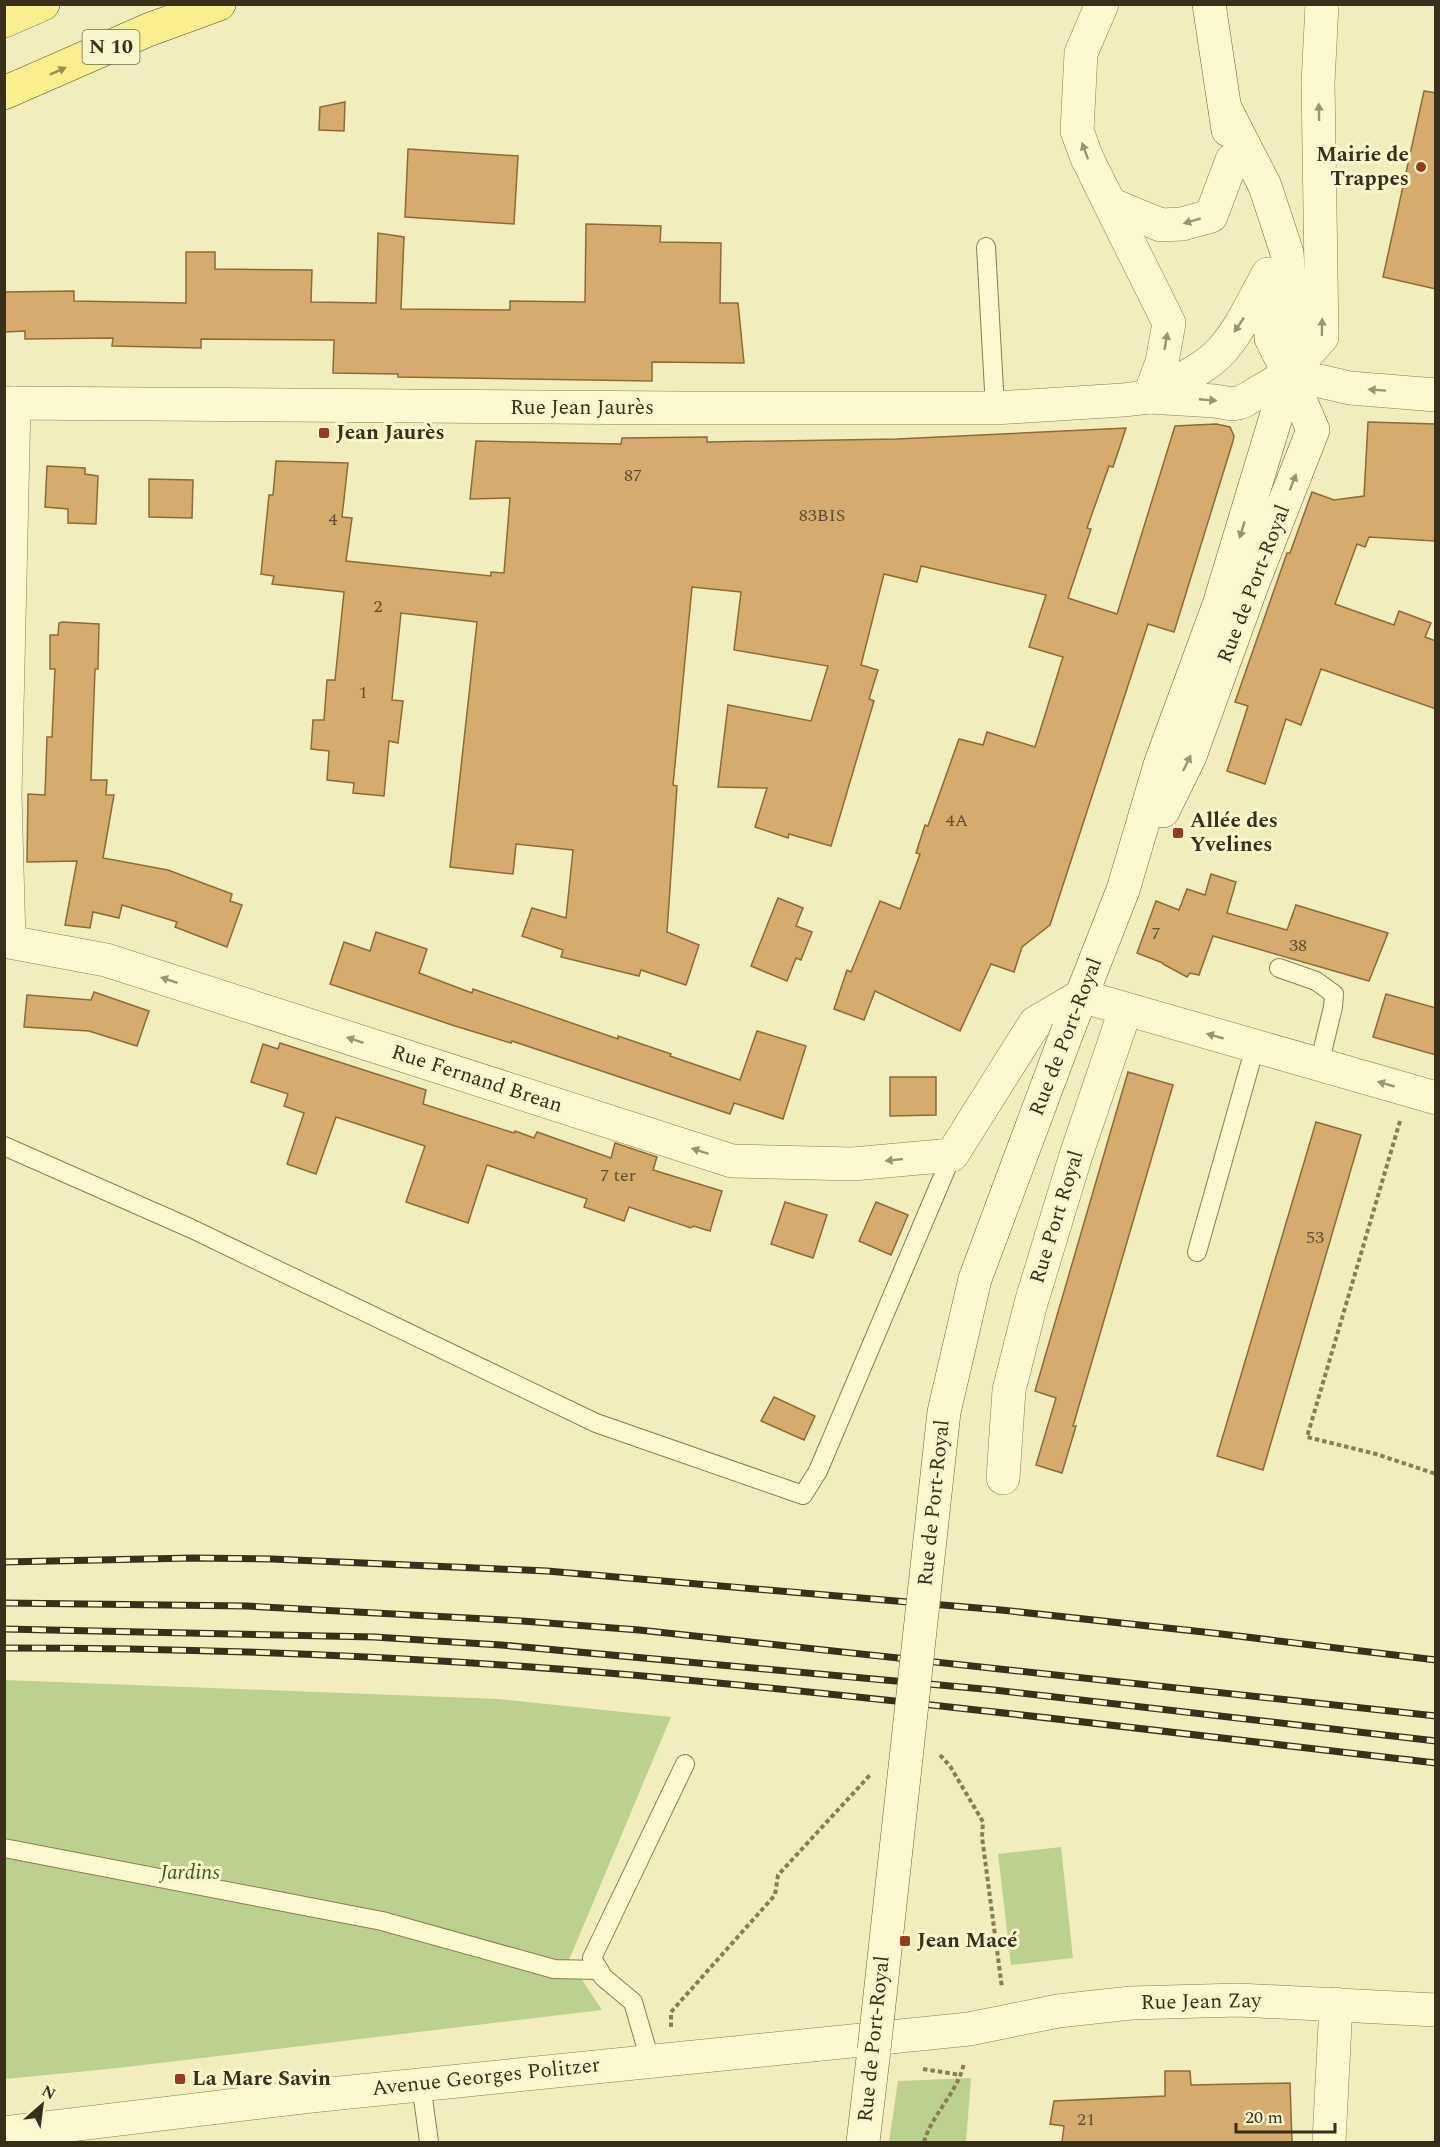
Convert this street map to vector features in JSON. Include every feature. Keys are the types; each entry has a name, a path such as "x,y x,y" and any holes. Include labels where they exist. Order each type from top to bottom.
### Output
{"main road":[{"path":"4,21 43,4"},
{"name":"N 10","path":"4,93 148,30 219,4"}],"street":[{"path":"1102,4 1081,53 1077,131 1087,158 1169,323 1162,362 1149,397"},
{"name":"Rue Jean Jaurès","path":"9,403 995,408 1149,397 1215,400 1232,404 1242,402 1289,374 1322,337 1318,83 1322,4"},
{"path":"1210,11 1226,110"},
{"name":"Rue de Port-Royal","path":"1226,110 1265,186 1287,253 1293,327 1289,374"},
{"name":"Rue de Port-Royal","path":"863,2142 944,1412 975,1279 1123,890 1190,756 1252,585 1313,430 1289,374 1270,338 1268,274 1265,254 1249,194 1230,153 1226,110"},
{"path":"1110,204 1161,225 1182,224 1211,216 1232,160"},
{"name":"Rue Jean Jaurès","path":"1149,397 1201,367 1222,350 1248,311 1268,274"},
{"path":"1289,374 1350,388 1436,395"},
{"path":"5,795 9,403"},
{"name":"Rue Fernand Brean","path":"5,795 9,942 106,960 732,1161 853,1164 952,1155"},
{"path":"952,1155 1035,1023 1081,996 1422,1094"},
{"name":"Rue Port Royal","path":"1003,1478 1009,1390 1031,1303 1076,1155 1123,1017 1129,1011"},
{"name":"Rue Jean Zay","path":"967,2041 1058,2011 1131,2003 1239,2000 1436,2010"},
{"path":"1329,2142 1336,2004"},
{"name":"Avenue Georges Politzer","path":"4,2133 310,2096 660,2059 967,2041"}],"lane":[{"path":"986,247 995,408"},
{"path":"1279,968 1316,981 1334,994 1319,1065"},
{"path":"1197,1252 1255,1047"},
{"path":"4,1146 190,1228 596,1424 802,1495 818,1471 952,1155"},
{"path":"660,2059 633,2002 603,1977 592,1958 685,1764"},
{"path":"4,1848 382,1922 554,1969 599,1970"},
{"path":"420,2084 429,2142"}],"path":[{"path":"1422,1094 1306,1437 1376,1454 1436,1474"},
{"path":"937,1752 950,1766 984,1822 982,1837 1002,1983"},
{"path":"660,2059 671,2012 776,1895 778,1875 883,1760 905,1761"},
{"path":"924,2142 940,2107 961,2075 967,2041"},
{"path":"920,2068 961,2075"}],"green space":[{"name":"Jardins","path":"5,1680 498,1699 671,1717 569,1960 602,2010 118,2068 5,2079"},
{"path":"1061,1847 1073,1958 1011,1965 998,1854"},
{"path":"971,2078 966,2142 889,2142 898,2081"}],"building":[{"name":"Mairie de Trappes","path":"1424,91 1436,93 1436,289 1383,277"},
{"path":"345,102 344,131 319,130 320,107"},
{"path":"408,149 518,156 514,224 405,217"},
{"path":"586,224 661,226 660,242 721,243 720,303 738,303 744,363 652,362 652,381 398,377 398,374 333,373 334,340 201,339 201,348 112,346 113,338 25,339 25,331 4,332 4,292 74,291 74,301 186,303 186,252 215,252 215,269 312,270 311,302 376,303 378,233 404,237 401,309 510,310 510,301 585,302"},
{"path":"1368,422 1436,424 1434,541 1369,537 1365,547 1357,544 1335,604 1394,625 1399,611 1431,623 1425,637 1436,641 1436,709 1321,669 1301,725 1286,719 1265,784 1227,771 1248,706 1235,702 1287,553 1290,553 1312,492 1334,500 1364,496"},
{"path":"1216,424 1230,427 1234,436 1233,441 1174,632 1148,624 1050,925 1022,947 1014,972 991,964 960,1031 875,991 864,1020 834,1009 847,970 851,972 880,901 900,909 920,854 916,853 925,825 928,826 959,739 983,745 987,732 1035,747 1063,657 1029,647 1046,595 921,566 917,582 884,574 861,665 878,670 869,699 874,701 831,846 789,834 788,838 755,827 767,788 718,787 728,705 811,721 828,666 734,650 741,592 692,587 673,785 677,786 667,932 699,945 686,985 641,970 639,976 561,957 563,950 522,936 532,908 566,918 573,850 516,844 513,874 450,867 477,622 401,613 392,700 403,701 398,743 389,741 384,796 353,793 354,783 327,780 329,751 311,749 313,720 324,720 327,680 335,680 344,592 272,584 274,576 261,574 269,495 273,495 276,461 348,463 342,517 352,518 346,561 491,576 491,572 504,573 510,498 470,499 476,441 621,444 622,438 707,437 707,442 897,439 1126,428 1113,467 1109,466 1087,528 1091,529 1068,598 1117,614 1175,426"},
{"path":"47,466 85,468 85,474 98,476 96,524 68,523 68,509 45,507"},
{"path":"149,479 193,480 192,518 149,517"},
{"path":"59,623 99,624 91,780 107,780 106,795 114,795 103,858 168,870 232,894 230,901 242,905 227,947 175,927 177,922 122,905 119,918 93,912 90,928 65,925 77,861 27,862 28,794 45,795 47,737 52,737 55,669 50,669 50,635 58,635"},
{"path":"1211,874 1236,882 1227,913 1287,930 1296,905 1388,933 1369,981 1213,936 1199,975 1190,973 1187,977 1163,963 1137,953 1156,901 1179,910 1187,889 1205,895"},
{"path":"778,898 803,908 796,926 812,932 801,960 796,958 787,981 751,966"},
{"path":"376,932 427,949 419,973 472,993 473,989 618,1039 618,1036 740,1080 757,1031 806,1046 783,1119 734,1103 730,1114 512,1041 511,1043 455,1026 330,984 344,942 370,951"},
{"path":"94,992 149,1011 137,1046 89,1031 24,1027 27,995 91,1000"},
{"path":"1386,994 1436,1008 1436,1055 1373,1037"},
{"path":"280,1043 426,1090 423,1104 514,1133 515,1131 534,1138 537,1132 611,1158 615,1143 657,1157 653,1170 722,1191 710,1231 693,1226 691,1228 629,1207 624,1221 584,1207 587,1199 487,1165 468,1223 406,1202 425,1146 336,1117 316,1174 287,1164 304,1113 284,1106 288,1094 251,1082 263,1044 278,1049"},
{"path":"1128,1072 1173,1085 1073,1426 1076,1426 1062,1473 1036,1465 1056,1398 1035,1391"},
{"path":"890,1077 936,1077 936,1115 890,1116"},
{"path":"1316,1122 1361,1135 1263,1470 1217,1456"},
{"path":"785,1202 827,1215 813,1258 771,1244"},
{"path":"876,1202 908,1215 891,1255 859,1241"},
{"path":"774,1397 815,1416 804,1440 761,1421"},
{"path":"1165,2071 1190,2071 1191,2085 1290,2083 1292,2142 1062,2142 1064,2126 1050,2124 1054,2101 1165,2096"}],"railway":[{"path":"4,1562 193,1558 272,1559 547,1571 1001,1610 1436,1660"},
{"path":"4,1603 247,1606 522,1621 639,1630 1436,1716"},
{"path":"4,1629 374,1637 501,1645 994,1690 1436,1741"},
{"path":"4,1648 240,1652 397,1659 632,1675 933,1705 1436,1763"}],"place":[{"name":"Mairie de Trappes","path":"1421,167"},
{"name":"Jean Jaurès","path":"324,433"},
{"name":"Allée des Yvelines","path":"1178,833"},
{"name":"Jean Macé","path":"905,1941"},
{"name":"La Mare Savin","path":"180,2079"}]}
